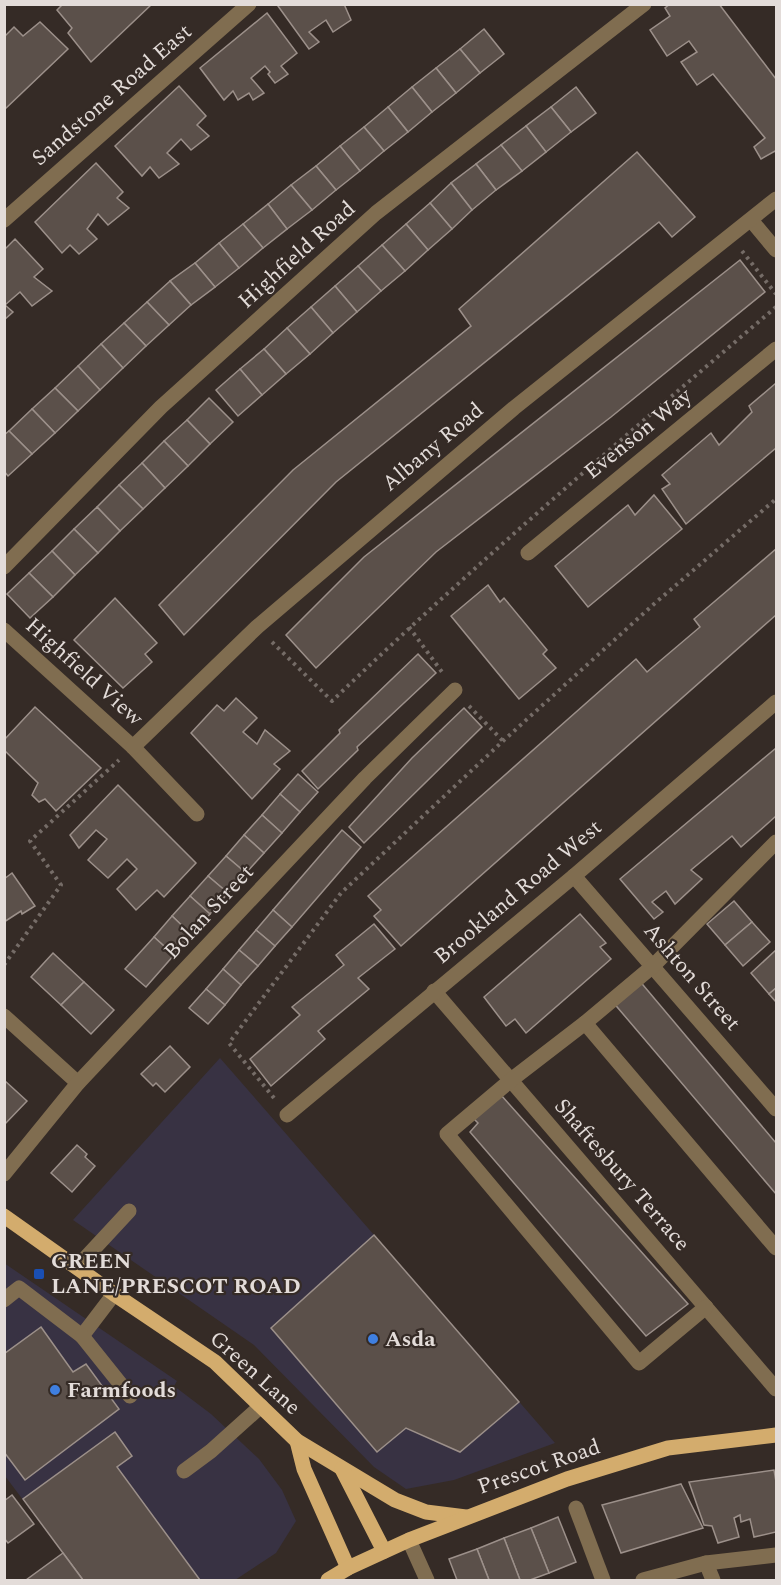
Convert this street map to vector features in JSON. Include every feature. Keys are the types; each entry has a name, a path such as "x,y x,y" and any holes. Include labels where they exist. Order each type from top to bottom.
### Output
{"main road":[{"name":"Green Lane","path":"4,1216 215,1362 297,1441 342,1469 410,1506 445,1516 466,1517"},
{"name":"Prescot Road","path":"328,1581 348,1568 409,1540 567,1479 668,1448 777,1435"},
{"name":"Green Lane","path":"297,1441 304,1469 348,1568"},
{"path":"342,1469 384,1551"}],"street":[{"name":"Sandstone Road East","path":"4,220 249,4"},
{"name":"Highfield Road","path":"4,567 161,407 376,213 644,4"},
{"name":"Albany Road","path":"133,747 257,627 514,408 777,199"},
{"path":"751,220 777,250"},
{"name":"Evenson Way","path":"528,553 777,349"},
{"name":"Highfield View","path":"4,630 133,747 197,814"},
{"name":"Bolan Street","path":"4,1174 78,1083 365,778 454,690"},
{"name":"Brookland Road West","path":"287,1115 574,876 777,702"},
{"path":"706,1307 639,1363 447,1134 653,966 777,842"},
{"name":"Ashton Street","path":"574,876 777,1109"},
{"name":"Shaftesbury Terrace","path":"434,991 777,1389"},
{"path":"4,1017 78,1083"},
{"path":"585,1023 777,1248"},
{"path":"77,1267 129,1211"},
{"path":"4,1300 19,1288 82,1335 130,1396"},
{"path":"82,1335 114,1294"},
{"path":"184,1471 211,1451 261,1406"},
{"path":"576,1508 603,1581"},
{"path":"409,1540 427,1581"},
{"path":"643,1581 706,1563 777,1555"},
{"path":"706,1563 713,1581"}],"path":[{"path":"731,236 777,294"},
{"path":"257,627 332,701 409,627 572,481 777,307"},
{"path":"287,1115 229,1043 341,893 654,604 777,499"},
{"path":"4,965 61,885 30,841 133,747"}],"shaded area":[{"path":"220,1058 555,1443 454,1480 406,1489 374,1467 254,1345 73,1220"},
{"path":"4,1263 177,1381 174,1386 211,1414 259,1459 282,1490 296,1521 276,1553 235,1580 26,1580 63,1553 5,1476"}],"building":[{"path":"63,4 152,4 91,62 68,33 72,28 57,10"},
{"path":"280,4 344,4 351,20 333,32 326,20 309,32 319,42 309,49 278,6"},
{"path":"670,4 719,4 776,79 776,153 775,151 761,159 754,147 765,138 713,74 697,85 681,62 697,52 689,41 667,56 650,30 670,16 665,8"},
{"path":"267,13 297,53 281,66 288,74 275,83 265,66 251,78 264,93 253,100 249,93 238,100 233,91 224,100 200,68"},
{"path":"40,22 68,49 4,110 4,37 14,27 23,36"},
{"path":"484,29 504,54 480,73 460,49"},
{"path":"460,49 480,73 456,93 436,68"},
{"path":"436,68 456,93 432,112 412,87"},
{"path":"179,86 206,116 197,125 209,136 191,150 181,139 167,153 179,164 159,178 150,167 142,176 115,146"},
{"path":"412,87 432,112 408,132 388,107"},
{"path":"576,87 596,113 571,132 551,107"},
{"path":"388,107 408,132 384,151 364,127"},
{"path":"551,107 571,132 546,152 526,126"},
{"path":"526,126 546,152 522,171 501,145"},
{"path":"364,127 384,151 360,171 340,146"},
{"path":"501,145 522,171 496,190 476,164"},
{"path":"340,146 360,171 336,190 316,166"},
{"path":"637,152 695,217 672,237 659,222 336,482 184,635 159,605 293,470 471,326 459,309"},
{"path":"96,163 123,192 117,198 129,208 108,225 98,214 87,229 97,239 79,254 70,245 62,253 35,222"},
{"path":"476,164 496,190 472,210 451,183"},
{"path":"316,166 336,190 312,210 291,185"},
{"path":"451,183 472,210 452,229 430,203"},
{"path":"291,185 312,210 287,229 268,204"},
{"path":"430,203 452,229 428,250 406,224"},
{"path":"268,204 287,229 263,248 243,224"},
{"path":"243,224 263,248 239,268 219,243"},
{"path":"406,224 428,250 405,271 382,245"},
{"path":"15,239 43,269 34,277 52,291 32,306 20,292 5,305 13,312 4,320 4,250"},
{"path":"219,243 239,268 215,287 195,263"},
{"path":"382,245 405,271 381,291 358,266"},
{"path":"740,260 765,292 611,417 436,552 316,668 286,635 364,557"},
{"path":"195,263 215,287 191,305 170,281"},
{"path":"358,266 381,291 357,312 335,286"},
{"path":"170,281 191,305 169,325 147,302"},
{"path":"335,286 357,312 333,333 311,307"},
{"path":"147,302 169,325 146,346 124,323"},
{"path":"311,307 333,333 310,354 287,328"},
{"path":"124,323 146,346 123,368 101,344"},
{"path":"287,328 310,354 286,374 264,349"},
{"path":"101,344 123,368 100,390 78,366"},
{"path":"264,349 286,374 262,395 240,369"},
{"path":"78,366 100,390 78,411 55,388"},
{"path":"240,369 262,395 238,416 216,390"},
{"path":"776,383 776,448 686,524 662,489 670,484 662,475 711,433 719,445 752,412 749,406"},
{"path":"55,388 78,411 55,433 32,409"},
{"path":"209,398 233,422 210,444 187,420"},
{"path":"32,409 55,433 32,454 9,431"},
{"path":"187,420 210,444 188,466 164,441"},
{"path":"9,431 32,454 8,476 4,471 4,435"},
{"path":"164,441 188,466 165,488 142,463"},
{"path":"142,463 165,488 143,509 119,485"},
{"path":"119,485 143,509 120,531 97,507"},
{"path":"654,495 682,529 588,607 555,566 628,505 635,515"},
{"path":"97,507 120,531 98,553 74,529"},
{"path":"74,529 98,553 75,575 52,551"},
{"path":"776,549 776,615 401,946 374,916 381,910 368,896 636,659 647,672 700,627 694,619"},
{"path":"52,551 75,575 53,597 29,573"},
{"path":"29,573 53,597 30,618 7,594"},
{"path":"488,585 500,602 504,598 547,650 543,654 556,668 519,699 451,616"},
{"path":"115,598 157,643 145,654 152,662 123,688 74,640"},
{"path":"418,654 436,673 357,747 358,750 318,789 302,771 340,733 339,730"},
{"path":"236,698 257,718 243,732 257,744 265,730 290,751 274,764 280,769 252,799 191,733 217,705 224,711"},
{"path":"35,707 101,768 56,811 45,799 39,802 32,795 38,783 4,750 4,740"},
{"path":"464,708 482,727 364,843 349,827 412,758"},
{"path":"776,748 776,816 741,847 732,836 691,870 702,879 675,904 666,891 652,902 663,912 654,919 620,879"},
{"path":"298,774 318,792 300,812 280,794"},
{"path":"118,785 196,863 164,897 157,890 136,910 117,889 137,869 127,859 108,878 88,860 107,839 96,830 79,848 70,835"},
{"path":"280,794 300,812 282,833 262,815"},
{"path":"262,815 282,833 264,853 244,835"},
{"path":"342,830 361,847 292,927 273,910"},
{"path":"244,835 264,853 246,873 226,856"},
{"path":"226,856 246,873 228,893 208,876"},
{"path":"12,873 35,906 22,914 21,911 4,922 4,879"},
{"path":"208,876 228,893 210,914 190,896"},
{"path":"190,896 210,914 192,935 172,916"},
{"path":"734,901 752,922 725,945 707,924"},
{"path":"273,910 292,927 275,946 256,930"},
{"path":"580,914 606,943 600,947 611,959 526,1033 515,1019 506,1026 484,997"},
{"path":"172,916 192,935 174,955 154,937"},
{"path":"752,922 770,942 743,966 725,945"},
{"path":"374,924 395,949 358,978 369,989 318,1031 325,1039 271,1086 250,1059 300,1015 292,1007 344,965 336,955"},
{"path":"256,930 275,946 258,966 239,950"},
{"path":"154,937 174,955 146,987 125,969"},
{"path":"239,950 258,966 241,985 223,969"},
{"path":"776,950 776,988 769,994 751,973"},
{"path":"53,953 84,982 61,1005 31,977"},
{"path":"223,969 241,985 225,1005 206,989"},
{"path":"638,979 776,1143 776,1194 612,1001"},
{"path":"84,982 114,1010 91,1034 61,1005"},
{"path":"776,988 776,1002 769,994"},
{"path":"206,989 225,1005 208,1024 189,1008"},
{"path":"170,1046 190,1067 165,1092 156,1083 153,1086 141,1074"},
{"path":"4,1080 27,1101 5,1124 4,1123"},
{"path":"501,1095 688,1304 646,1336 470,1132 478,1123 473,1118"},
{"path":"77,1145 95,1166 72,1192 51,1173"},
{"path":"374,1235 519,1402 460,1452 406,1428 377,1452 271,1328"},
{"name":"Farmfoods","path":"41,1327 73,1372 86,1364 119,1409 25,1480 4,1452 4,1354"},
{"path":"115,1432 132,1456 117,1467 200,1580 83,1580 23,1499"},
{"path":"774,1470 776,1532 754,1537 750,1519 741,1522 740,1515 734,1518 739,1537 718,1543 712,1526 704,1525 689,1482"},
{"path":"681,1484 703,1528 621,1553 602,1505"},
{"path":"12,1495 34,1524 8,1543 4,1538 4,1501"},
{"path":"558,1517 576,1562 549,1573 531,1528"},
{"path":"531,1528 549,1573 530,1580 520,1580 504,1538"},
{"path":"504,1538 520,1580 489,1580 477,1549"},
{"path":"477,1549 489,1580 457,1580 449,1559"},
{"path":"63,1553 83,1580 26,1580"}],"place":[{"name":"GREEN LANE/PRESCOT ROAD","path":"39,1274"},
{"name":"Asda","path":"373,1339"},
{"name":"Farmfoods","path":"55,1390"}]}
